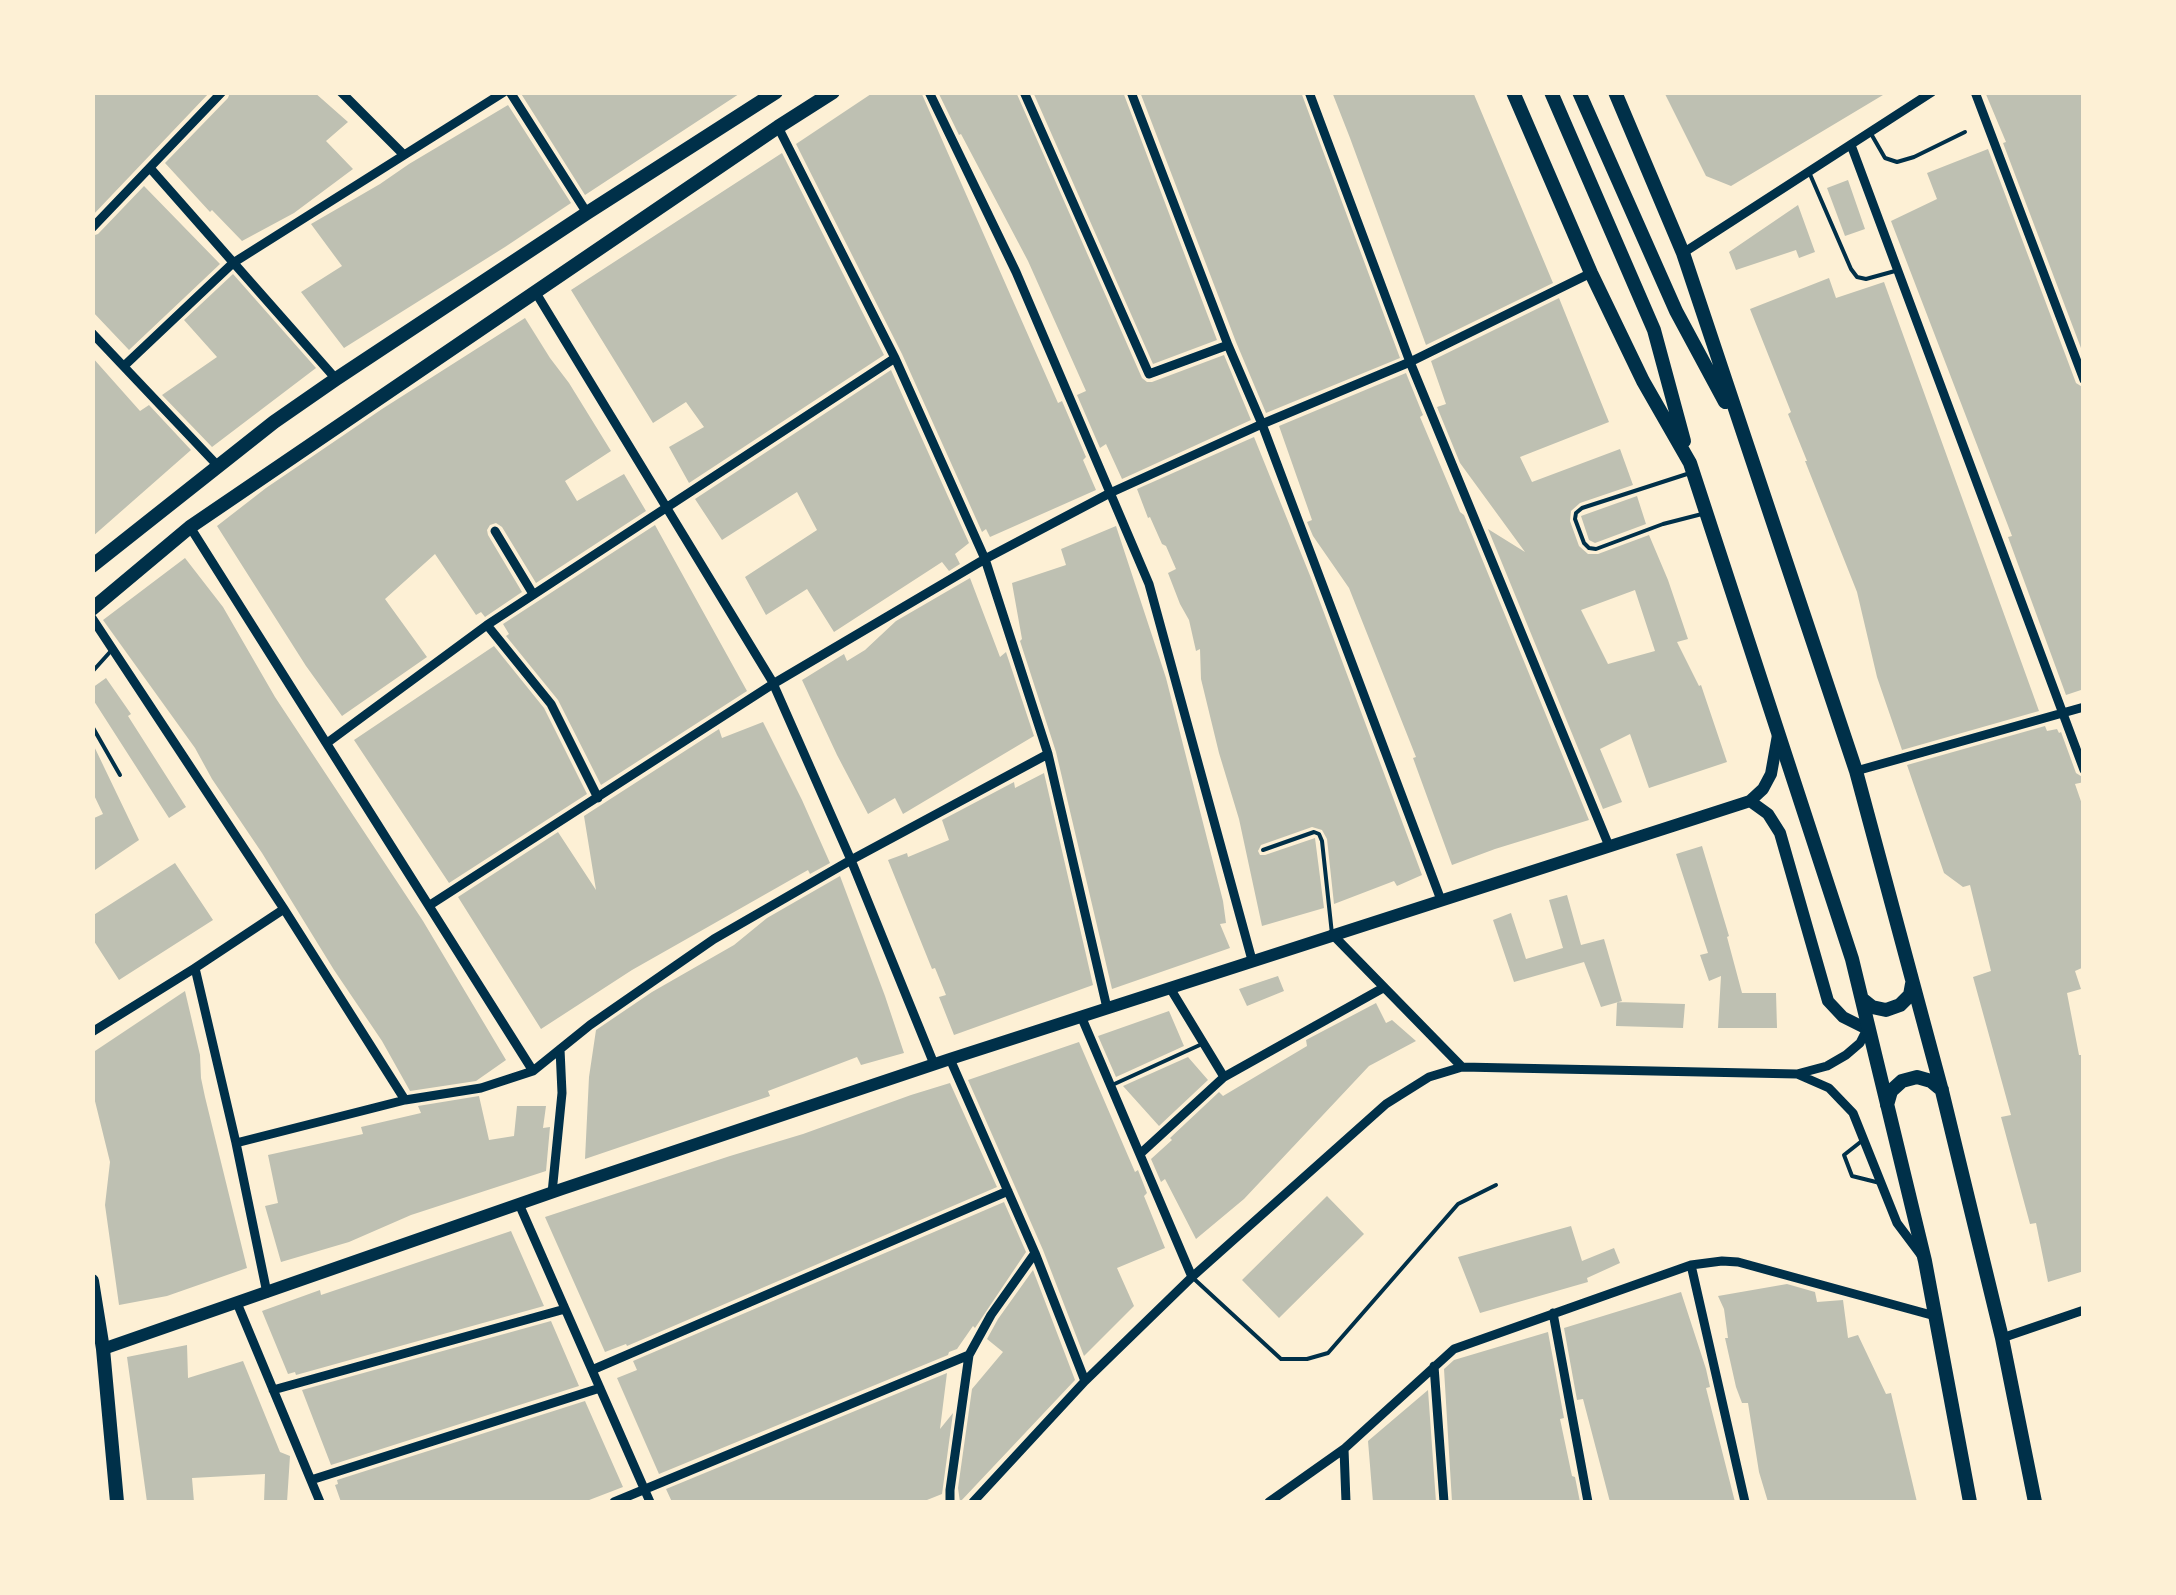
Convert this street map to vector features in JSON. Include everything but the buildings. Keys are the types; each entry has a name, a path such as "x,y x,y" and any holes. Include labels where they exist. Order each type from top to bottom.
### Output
{"main road":[{"path":"92,566 274,422 336,379 776,92"},
{"path":"92,609 190,527 833,92"},
{"path":"1514,92 1591,273 1642,380 1692,467"},
{"path":"1550,92 1654,330 1706,512 1852,958 1925,1261 1970,1502"},
{"path":"1579,92 1676,311 1745,438"},
{"path":"1615,92 1682,253 1856,772 1942,1091 2002,1338 2035,1502"},
{"path":"103,1349 950,1058 1750,802 1771,774 1778,736"},
{"path":"1750,802 1768,814 1780,833 1828,1001 1843,1017 1867,1029"},
{"path":"1861,998 1872,1007 1886,1010 1900,1006 1910,995 1913,981"},
{"path":"1887,1106 1891,1092 1902,1081 1917,1077 1931,1080 1942,1091"},
{"path":"92,1281 103,1349 117,1502"}],"street":[{"path":"92,228 222,92"},
{"path":"341,92 403,154"},
{"path":"124,366 233,263 507,92 587,213"},
{"path":"929,92 1016,272 1149,584 1252,960"},
{"path":"1024,92 1149,374 1228,345"},
{"path":"1131,92 1262,424 1441,900"},
{"path":"1308,92 1410,362 1609,846"},
{"path":"1682,253 1932,92"},
{"path":"1975,92 2084,380"},
{"path":"778,128 895,358 985,559 1048,754 1107,1008"},
{"path":"1852,145 2084,770"},
{"path":"150,168 336,379"},
{"path":"430,905 773,684 985,559 1110,494 1410,362 1591,273"},
{"path":"536,293 773,684 851,860 934,1064"},
{"path":"94,338 218,466"},
{"path":"327,743 487,625 895,358"},
{"path":"190,527 533,1071"},
{"path":"494,531 533,594"},
{"path":"92,618 405,1100"},
{"path":"487,625 551,704 598,798"},
{"path":"1856,772 2084,708"},
{"path":"236,1142 405,1100 481,1088 533,1071 590,1025 714,939 1048,754"},
{"path":"92,1032 284,909"},
{"path":"1332,934 1462,1067"},
{"path":"195,968 267,1293"},
{"path":"1170,988 1224,1077"},
{"path":"1140,1154 1224,1077 1384,988"},
{"path":"1081,1016 1192,1278"},
{"path":"973,1502 1085,1380 1192,1278 1386,1104 1429,1077 1462,1067 1798,1074 1827,1066 1846,1055 1867,1029"},
{"path":"552,1193 562,1094 560,1049"},
{"path":"950,1058 1085,1380"},
{"path":"1798,1074 1829,1088 1853,1113 1898,1223 1925,1261"},
{"path":"592,1370 1008,1191"},
{"path":"520,1204 650,1502"},
{"path":"947,1501 969,1355 1035,1253"},
{"path":"1270,1502 1344,1449 1454,1349 1691,1264 1738,1262 1935,1316"},
{"path":"1691,1264 1745,1502"},
{"path":"236,1303 320,1502"},
{"path":"273,1390 566,1309"},
{"path":"2002,1338 2084,1310"},
{"path":"1552,1313 1588,1502"},
{"path":"614,1502 969,1355"},
{"path":"1434,1366 1444,1502"},
{"path":"311,1480 600,1388"},
{"path":"1344,1449 1346,1502"}],"lane":[{"path":"1870,132 1885,158 1897,162 1965,132"},
{"path":"1809,172 1856,277 1866,279 1898,270"},
{"path":"1692,467 1582,508 1575,519 1584,542 1596,550 1706,512"},
{"path":"92,672 114,649"},
{"path":"92,726 120,775"},
{"path":"1263,850 1314,832 1319,834 1332,934"},
{"path":"1110,1086 1204,1044"},
{"path":"1863,1140 1844,1155 1852,1176 1880,1183"},
{"path":"1192,1278 1281,1359 1307,1359 1328,1353 1458,1204 1496,1185"}]}
